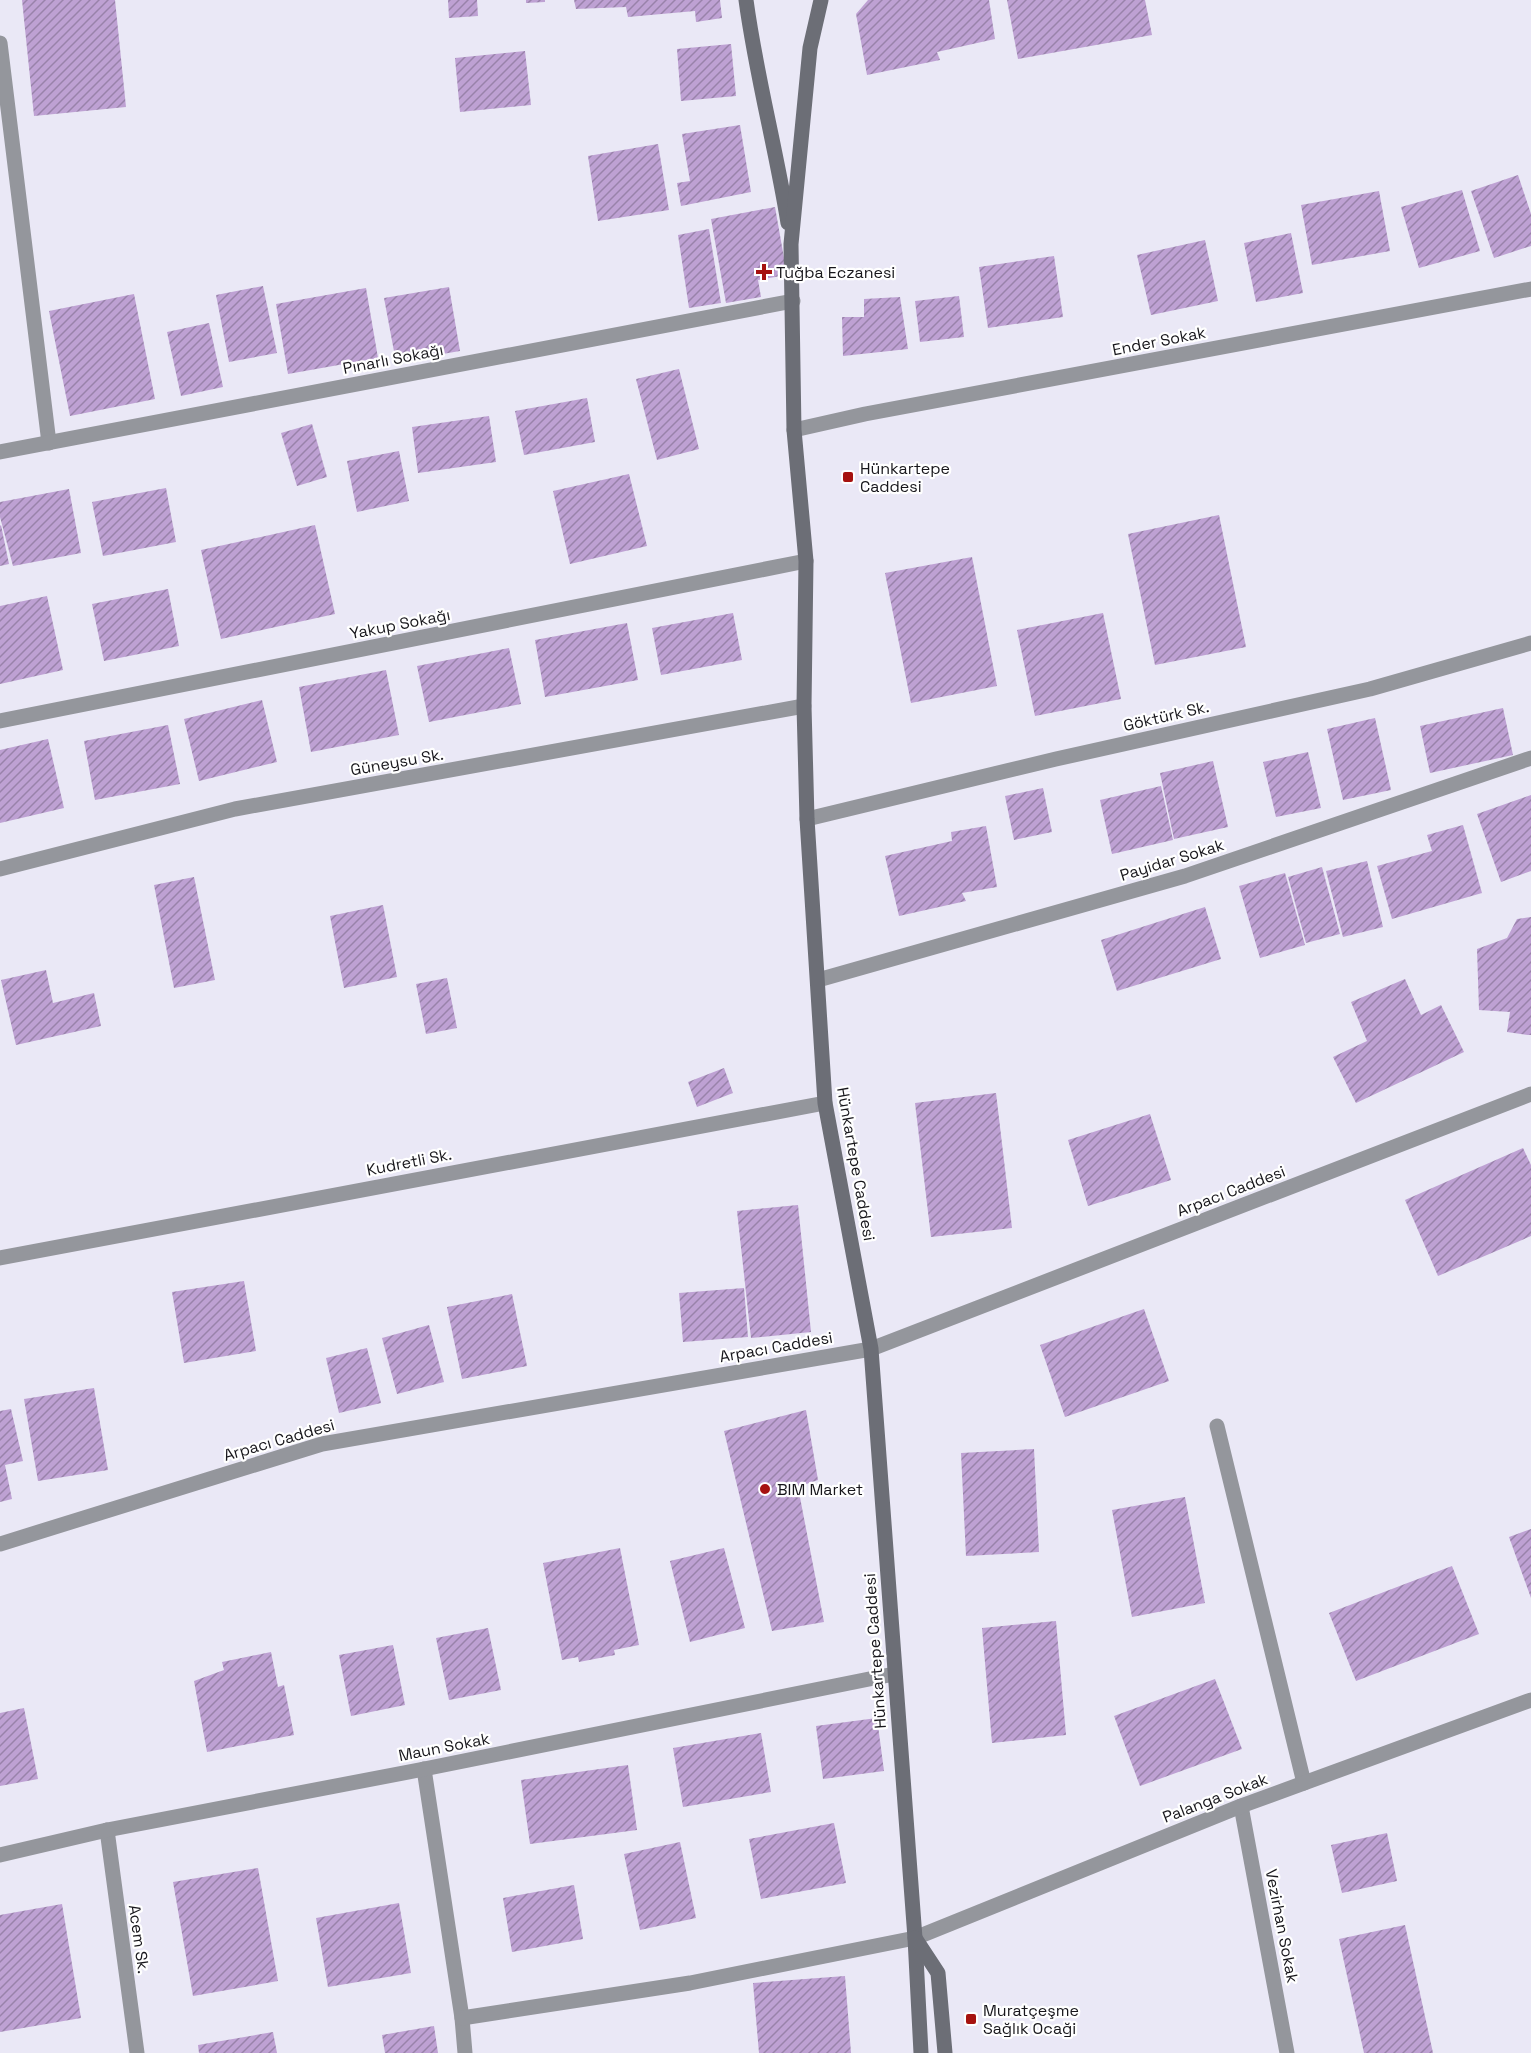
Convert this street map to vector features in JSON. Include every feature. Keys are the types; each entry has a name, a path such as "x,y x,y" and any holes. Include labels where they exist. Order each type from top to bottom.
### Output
{"main road":[{"path":"746,0 751,39 778,156 791,244"},
{"path":"791,244 810,48 821,0"},
{"name":"Hünkartepe Caddesi","path":"791,244 794,430 806,561 804,706 807,819 825,1103 871,1349 915,1938 921,2053"},
{"path":"915,1938 938,1972 945,2053"}],"street":[{"path":"0,43 49,443"},
{"name":"Ender Sokak","path":"794,430 865,414 1531,289"},
{"name":"Pınarlı Sokağı","path":"0,452 793,301"},
{"name":"Yakup Sokağı","path":"0,721 806,561"},
{"name":"Göktürk Sk.","path":"807,819 1067,757 1370,689 1531,644"},
{"name":"Güneysu Sk.","path":"0,869 235,809 804,706"},
{"name":"Payidar Sokak","path":"818,980 1185,876 1531,758"},
{"name":"Arpacı Caddesi","path":"0,1544 322,1444 871,1349 1531,1094"},
{"name":"Kudretli Sk.","path":"0,1258 825,1103"},
{"path":"1217,1426 1304,1783"},
{"name":"Maun Sokak","path":"0,1855 107,1830 424,1769 894,1674"},
{"name":"Palanga Sokak","path":"462,2018 690,1983 915,1938 1241,1806 1531,1700"},
{"path":"424,1769 462,2018 465,2053"},
{"name":"Vezirhan Sokak","path":"1241,1806 1287,2053"},
{"name":"Acem Sk.","path":"107,1830 136,2053"}],"building":[{"path":"22,0 115,0 126,107 34,116"},
{"path":"448,0 477,0 478,16 449,18"},
{"path":"526,0 545,0 545,2 526,3"},
{"path":"574,0 720,0 722,18 696,22 695,11 628,17 626,7 576,9"},
{"path":"868,0 989,0 995,39 937,52 940,60 867,75 856,14"},
{"path":"1007,0 1145,0 1152,35 1018,59"},
{"path":"731,44 736,96 681,101 677,49"},
{"path":"525,51 531,105 460,112 455,58"},
{"path":"740,125 751,192 681,206 677,183 690,181 682,134"},
{"path":"658,144 669,210 598,221 588,156"},
{"path":"1518,175 1531,214 1531,246 1494,258 1471,191"},
{"path":"1462,190 1480,251 1419,268 1401,207"},
{"path":"1379,191 1390,251 1312,265 1301,205"},
{"path":"775,207 787,275 758,280 761,297 726,303 711,219"},
{"path":"709,229 721,303 689,308 678,235"},
{"path":"1291,233 1303,293 1256,302 1244,243"},
{"path":"1205,240 1218,301 1151,315 1137,255"},
{"path":"1054,256 1063,317 988,328 979,267"},
{"path":"263,286 277,353 229,362 216,295"},
{"path":"449,287 460,351 396,362 384,298"},
{"path":"366,288 378,358 288,374 276,304"},
{"path":"134,294 155,399 70,416 49,311"},
{"path":"959,296 964,337 920,342 915,301"},
{"path":"900,297 908,349 843,356 842,317 864,317 864,299"},
{"path":"209,323 223,387 181,396 167,332"},
{"path":"679,369 699,449 657,460 636,379"},
{"path":"587,398 595,442 524,455 515,411"},
{"path":"489,416 496,462 418,473 412,427"},
{"path":"312,424 327,477 297,486 281,433"},
{"path":"399,451 409,501 357,512 347,461"},
{"path":"629,474 647,546 570,564 553,491"},
{"path":"166,488 176,542 103,556 92,502"},
{"path":"69,489 81,553 13,566 0,517 0,502"},
{"path":"1219,515 1246,647 1155,665 1128,534"},
{"path":"315,525 335,614 221,639 201,550"},
{"path":"0,526 9,564 0,566"},
{"path":"972,557 997,686 911,703 885,573"},
{"path":"168,589 179,646 104,661 92,604"},
{"path":"47,596 63,670 0,684 0,606"},
{"path":"733,613 742,660 661,675 652,628"},
{"path":"1103,613 1121,699 1035,716 1017,630"},
{"path":"627,623 638,680 545,697 535,640"},
{"path":"509,648 521,704 429,722 417,666"},
{"path":"386,670 399,735 311,752 299,687"},
{"path":"262,700 277,762 199,781 184,719"},
{"path":"1503,708 1513,755 1430,773 1420,726"},
{"path":"1375,718 1391,790 1343,800 1327,729"},
{"path":"168,725 180,784 95,800 84,741"},
{"path":"48,739 64,808 0,823 0,750"},
{"path":"1308,752 1321,808 1276,817 1263,762"},
{"path":"1213,761 1228,827 1174,839 1160,773"},
{"path":"1161,786 1173,840 1112,854 1100,800"},
{"path":"1043,788 1052,832 1014,840 1005,796"},
{"path":"1531,795 1531,871 1501,882 1477,814"},
{"path":"1463,825 1482,893 1392,919 1377,866 1432,851 1427,835"},
{"path":"986,826 997,887 962,893 966,901 899,916 885,856 952,841 951,832"},
{"path":"1367,861 1383,927 1343,937 1326,871"},
{"path":"1322,867 1340,934 1306,943 1288,877"},
{"path":"1285,873 1305,945 1260,958 1239,886"},
{"path":"194,877 215,980 174,988 154,885"},
{"path":"383,905 397,977 344,988 330,916"},
{"path":"1205,907 1221,959 1117,991 1101,940"},
{"path":"1531,917 1531,1035 1528,1035 1507,1032 1510,1012 1479,1010 1477,949 1507,938 1517,919"},
{"path":"46,970 53,1003 94,993 101,1026 16,1045 1,980"},
{"path":"447,978 457,1028 426,1034 416,984"},
{"path":"1405,979 1421,1015 1441,1005 1464,1052 1356,1103 1333,1057 1367,1041 1351,1002"},
{"path":"724,1068 733,1093 697,1107 688,1082"},
{"path":"996,1093 1012,1228 931,1237 915,1103"},
{"path":"1150,1114 1171,1180 1088,1206 1068,1140"},
{"path":"1523,1148 1531,1165 1531,1236 1438,1276 1405,1200"},
{"path":"798,1205 811,1332 751,1338 737,1211"},
{"path":"244,1281 256,1351 184,1363 172,1292"},
{"path":"744,1288 748,1337 683,1342 679,1293"},
{"path":"512,1294 527,1366 462,1379 447,1307"},
{"path":"1144,1309 1169,1381 1065,1417 1040,1345"},
{"path":"429,1325 444,1382 397,1394 382,1338"},
{"path":"367,1348 381,1403 339,1413 326,1358"},
{"path":"94,1388 108,1470 38,1481 24,1399"},
{"path":"11,1409 23,1461 5,1465 12,1499 0,1502 0,1411"},
{"path":"806,1410 818,1480 798,1487 824,1622 772,1631 724,1431"},
{"path":"1034,1449 1039,1552 966,1556 961,1453"},
{"path":"1185,1497 1205,1603 1132,1617 1112,1510"},
{"path":"1531,1529 1531,1598 1509,1537"},
{"path":"620,1548 639,1645 614,1650 615,1655 579,1662 578,1657 562,1660 543,1563"},
{"path":"724,1548 745,1628 690,1642 670,1561"},
{"path":"1452,1566 1479,1634 1356,1681 1329,1613"},
{"path":"1056,1621 1066,1735 992,1743 982,1628"},
{"path":"488,1628 501,1690 449,1700 436,1638"},
{"path":"393,1645 405,1705 351,1716 339,1655"},
{"path":"271,1652 278,1687 284,1685 294,1735 207,1752 194,1681 224,1670 222,1662"},
{"path":"1215,1679 1242,1749 1140,1786 1114,1716"},
{"path":"24,1708 38,1779 0,1786 0,1713"},
{"path":"877,1718 884,1771 823,1779 816,1726"},
{"path":"761,1733 771,1792 683,1807 673,1748"},
{"path":"628,1765 637,1830 530,1844 521,1780"},
{"path":"834,1823 846,1883 761,1899 749,1839"},
{"path":"1387,1833 1397,1881 1342,1893 1331,1845"},
{"path":"680,1842 696,1918 640,1930 624,1854"},
{"path":"258,1868 278,1981 193,1996 173,1882"},
{"path":"574,1885 583,1939 512,1952 503,1898"},
{"path":"399,1903 411,1973 328,1987 316,1918"},
{"path":"62,1904 81,2018 0,2032 0,1915"},
{"path":"1405,1925 1433,2053 1364,2053 1339,1939"},
{"path":"845,1976 851,2053 759,2053 753,1983"},
{"path":"434,2026 438,2053 385,2053 382,2035"},
{"path":"273,2032 277,2053 199,2053 198,2045"}],"place":[{"name":"Tuğba Eczanesi","path":"764,272"},
{"name":"Hünkartepe Caddesi","path":"848,477"},
{"name":"BIM Market","path":"765,1489"},
{"name":"Muratçeşme Sağlık Ocaği","path":"971,2019"}]}
